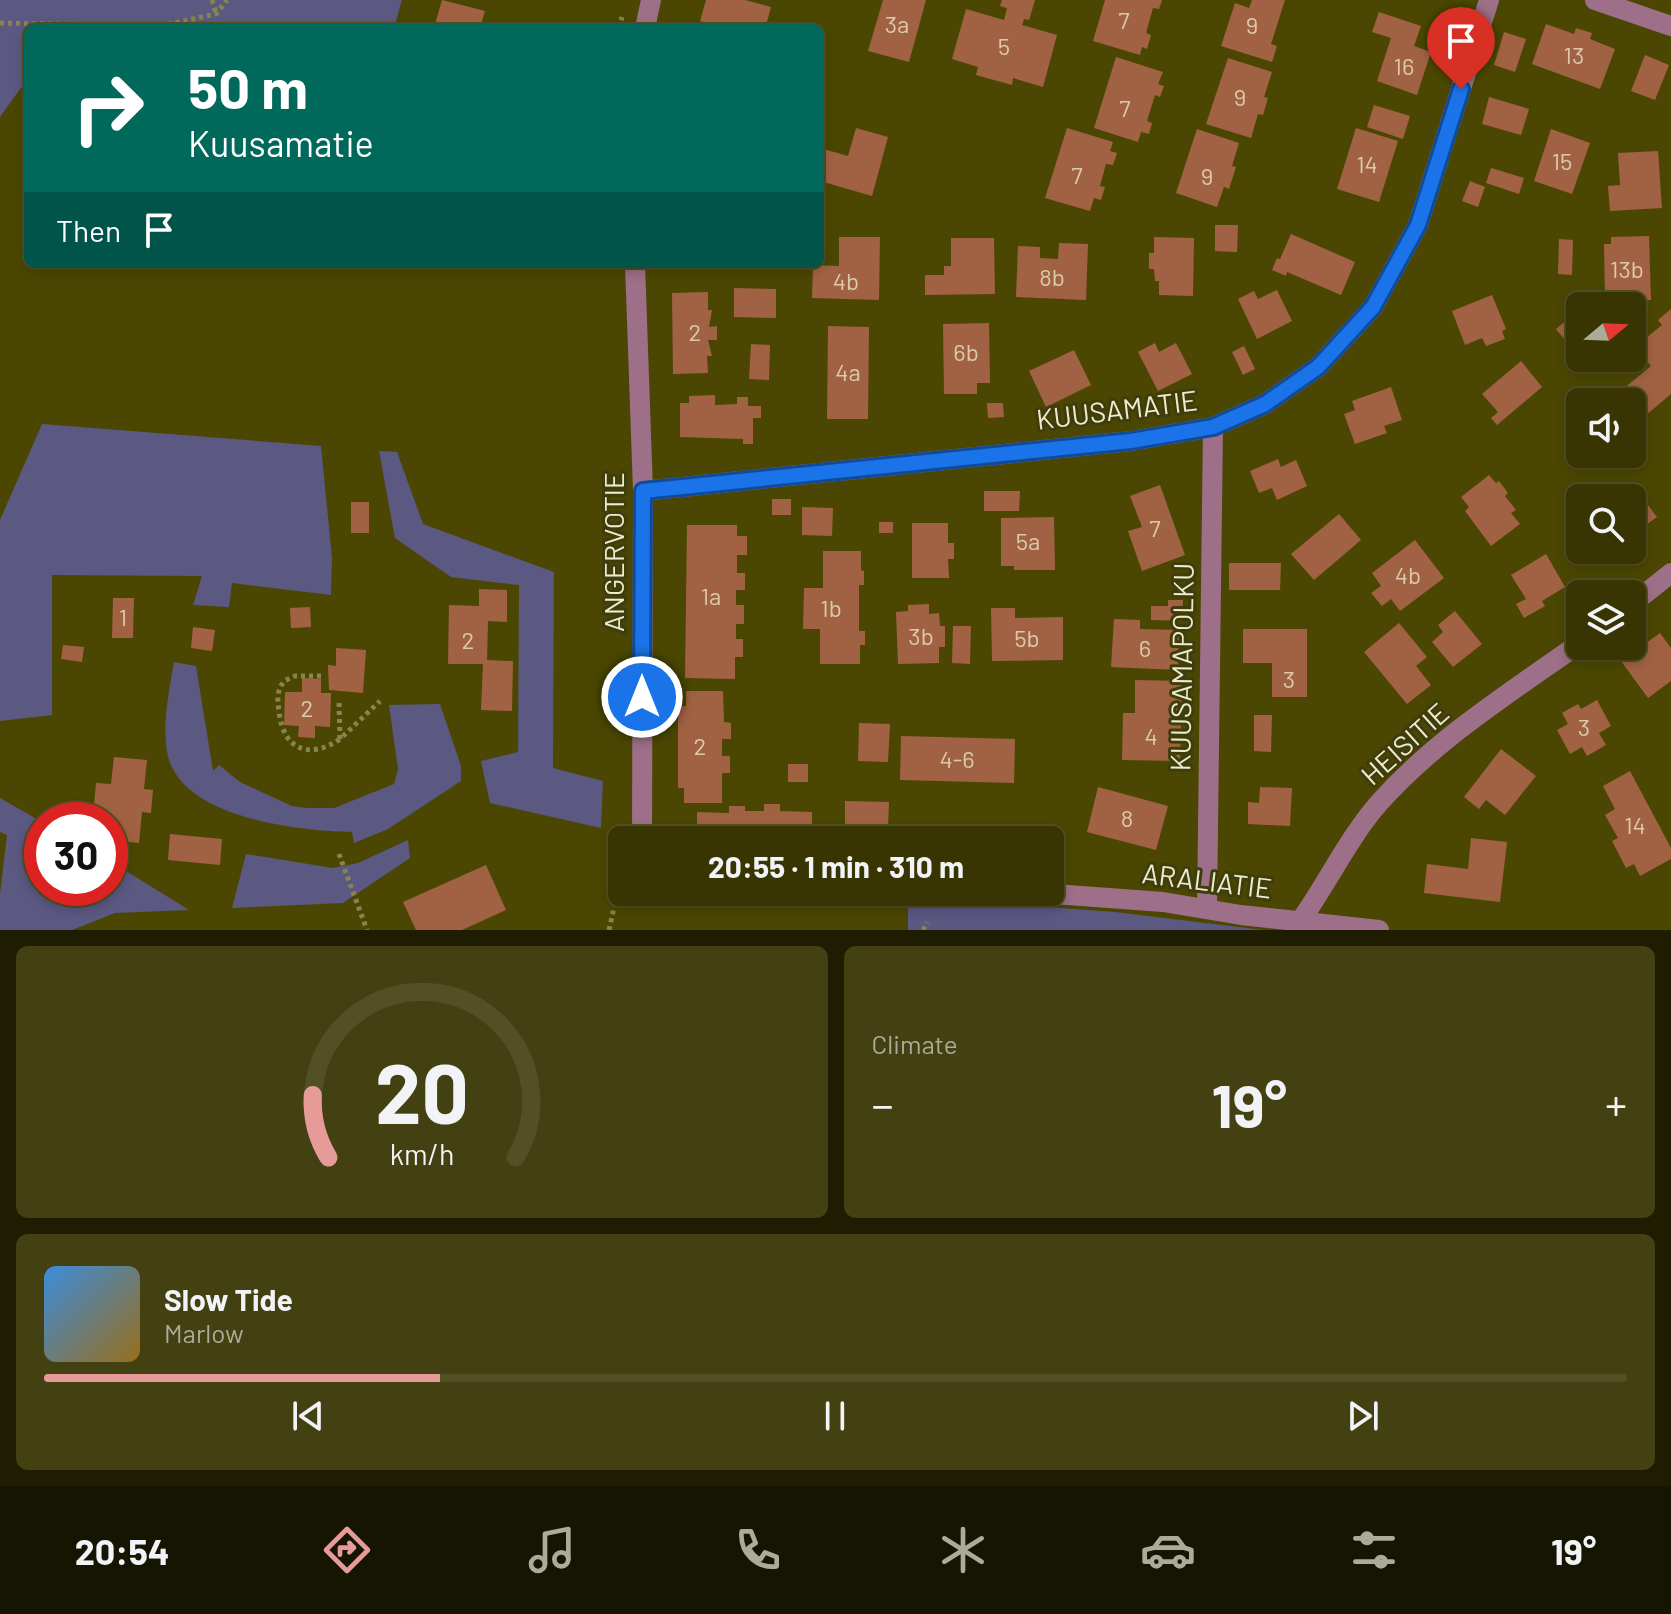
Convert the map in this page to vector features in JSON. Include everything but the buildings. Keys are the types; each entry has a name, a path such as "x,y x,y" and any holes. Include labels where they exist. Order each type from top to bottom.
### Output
{"street":[{"path":"646,24 651,0"},
{"name":"KUUSAMATIE","path":"643,491 1131,441 1213,427 1265,404 1318,367 1373,307 1418,225 1489,0"},
{"path":"1595,0 1671,26"},
{"name":"ANGERVOTIE","path":"635,268 643,491 642,826"},
{"name":"KUUSAMAPOLKU","path":"1207,908 1213,427"},
{"path":"1646,593 1671,573"},
{"name":"HEISITIE","path":"1301,920 1328,883 1349,844 1388,793 1419,763 1477,717 1566,653"},
{"name":"ARALIATIE","path":"1064,895 1207,908 1241,915 1379,930"}],"path":[{"path":"212,0 216,14"},
{"path":"169,24 216,14 227,0"},
{"path":"0,23 53,24"},
{"path":"321,676 295,676 284,681 277,696 280,726 293,743 311,750 322,750 340,739 380,701"},
{"path":"339,703 340,739"},
{"path":"339,854 367,930"},
{"path":"609,930 614,906"},
{"path":"923,930 927,922"}],"shaded area":[{"path":"0,0 402,0 395,24 24,24 24,84 0,117"},
{"path":"42,424 321,446 332,558 331,595 232,583 229,607 193,605 202,576 52,575 52,715 0,721 0,520"},
{"path":"379,451 397,452 423,524 554,572 553,768 603,781 601,828 490,803 481,761 518,752 519,585 451,577 395,538"},
{"path":"174,662 196,666 213,771 219,765 240,782 292,806 334,808 394,784 398,769 389,705 440,704 461,766 461,781 388,829 354,843 352,832 278,825 225,810 183,783 171,765 165,728"},
{"path":"0,798 24,812 24,906 128,906 128,872 189,910 115,913 72,930 0,930 0,894 7,835 0,832"},
{"path":"408,840 410,858 343,903 232,908 246,854 333,868 358,863"},
{"path":"908,906 1034,906 1115,912 1263,930 908,930"}],"route":[{"path":"642,697 643,491 1131,441 1213,427 1265,404 1318,367 1373,307 1418,225 1461,89"}]}
